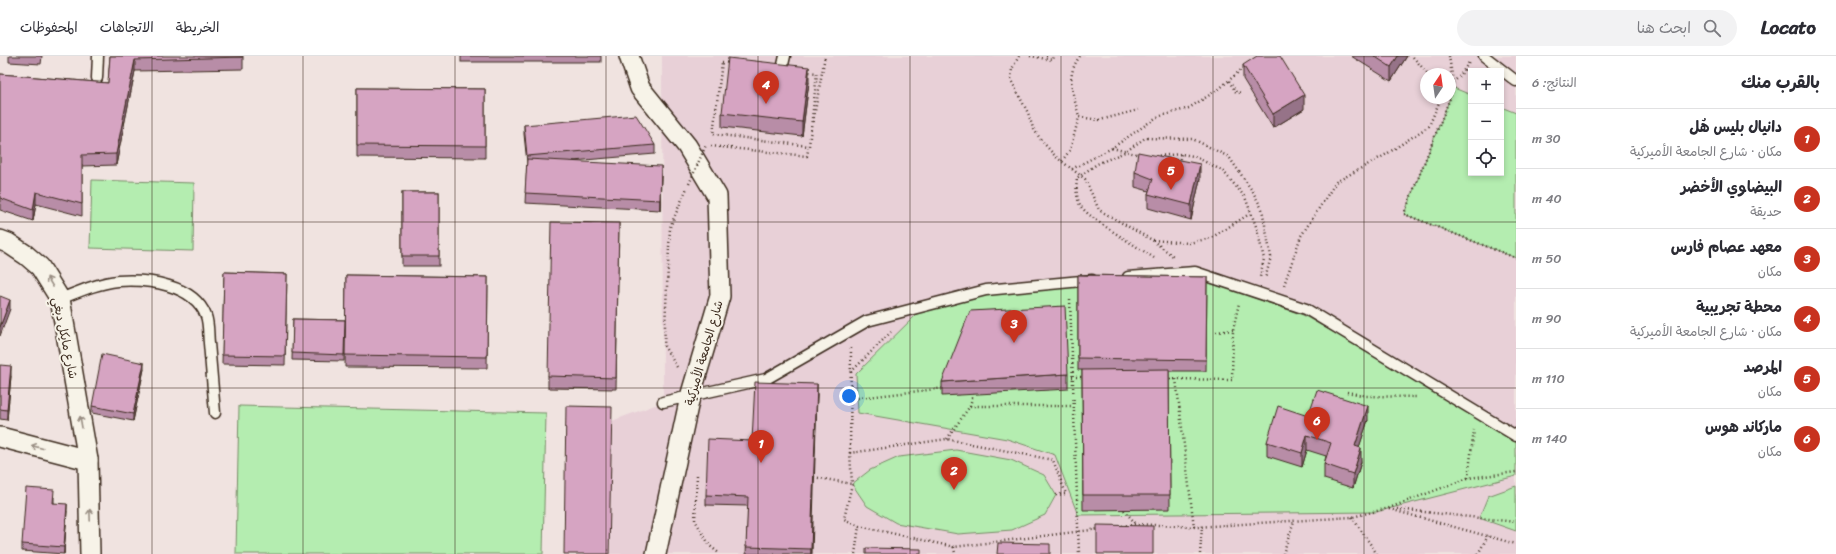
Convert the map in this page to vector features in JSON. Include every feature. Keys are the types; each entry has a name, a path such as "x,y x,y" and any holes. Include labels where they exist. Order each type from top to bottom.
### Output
{"street":[{"name":"شارع الجامعة الأميركية","path":"629,56 640,88 687,146 717,196 720,296 693,389 656,554"},
{"name":"شارع مايكل دبغي","path":"0,240 8,243 26,255 40,267 60,299 88,460 90,554"},
{"path":"0,437 88,460"}],"lane":[{"path":"97,78 98,56"},
{"path":"782,69 785,56"},
{"path":"1484,56 1516,81"},
{"path":"1119,278 1195,272 1257,293 1280,297 1306,309 1516,436"},
{"path":"663,402 693,389 766,379 867,321 986,290 1104,279"},
{"path":"60,299 88,288 117,281 141,281 163,285 185,292 194,298 206,316 215,413"}],"path":[{"path":"693,389 664,346 670,227 706,146 807,156 825,56"},
{"path":"1019,56 1012,69 1011,80 1028,112 1033,128 1041,140 1062,161 1085,179 1099,210 1152,240 1195,272"},
{"path":"1030,56 1052,60 1051,56 1046,56"},
{"path":"1062,161 1070,150 1078,117 1071,89 1073,70 1080,56"},
{"path":"1449,56 1451,68"},
{"path":"1456,78 1474,56"},
{"path":"1413,57 1423,68"},
{"path":"722,62 749,65 817,73 809,146 713,134 722,62"},
{"path":"749,65 749,70"},
{"path":"1072,169 1112,148 1157,117 1189,108 1219,89 1242,69"},
{"path":"1229,80 1236,92 1241,93"},
{"path":"1158,260 1093,217 1081,207 1076,194 1077,178 1097,164 1126,152 1145,138 1193,139 1229,157 1253,192 1262,209 1271,257 1262,289 1280,297 1301,236 1336,182 1386,155 1429,126 1438,104"},
{"path":"1448,104 1404,214 1516,258"},
{"path":"1078,117 1100,120 1138,110"},
{"path":"1112,148 1144,155"},
{"path":"1150,157 1181,154 1194,156 1223,171 1244,197 1251,213 1264,259 1257,293"},
{"path":"1179,166 1181,154"},
{"path":"1152,240 1189,243 1210,238 1251,213"},
{"path":"1069,282 1079,554"},
{"path":"1161,379 1232,380 1233,330 1242,288"},
{"path":"851,373 916,308"},
{"path":"851,330 850,453 852,484 844,519 859,526 954,547 1100,529"},
{"path":"1216,332 1233,330"},
{"path":"1072,377 1087,377"},
{"path":"1176,379 1194,527"},
{"path":"850,399 945,388"},
{"path":"1348,392 1366,396 1454,398"},
{"path":"947,439 970,406 973,394"},
{"path":"970,406 1073,406"},
{"path":"1468,478 1476,412"},
{"path":"850,453 947,439 1053,460 1066,494 1056,495"},
{"path":"698,470 695,520 710,546 720,554"},
{"path":"1115,527 1136,524 1194,527 1352,517 1389,508 1468,478 1516,472"},
{"path":"814,476 852,484"},
{"path":"1389,508 1516,522"},
{"path":"1389,508 1516,544"},
{"path":"1124,510 1136,524"},
{"path":"1352,517 1377,554"},
{"path":"1283,554 1294,521"},
{"path":"855,554 859,526"},
{"path":"1200,554 1202,526"},
{"path":"1478,554 1488,536"},
{"path":"954,547 955,554"}],"shaded area":[{"path":"662,56 1516,56 1516,554 564,554 612,421 663,402"}],"green space":[{"path":"1456,89 1468,94 1468,176 1504,176 1504,108 1516,113 1516,258 1404,214 1448,104 1456,104"},
{"path":"92,180 194,183 193,251 90,248"},
{"path":"1194,276 1303,315 1474,412 1516,438 1516,476 1376,512 1078,515 1055,455 1007,439 858,413 856,374 920,311 987,295"},
{"path":"239,406 546,413 543,554 236,554"},
{"path":"956,450 1011,460 1044,475 1056,495 1045,515 1012,530 958,534 896,523 867,506 852,484 870,470 899,457"},
{"path":"1516,486 1516,531 1479,518 1488,496"}],"building":[{"path":"110,56 243,57 135,60 116,154 82,155 82,204 36,192 33,210 0,198 0,74 108,83"},
{"path":"1257,56 1280,56 1304,95 1273,114 1243,65"},
{"path":"1374,56 1398,56 1391,67"},
{"path":"728,58 809,67 802,122 722,113"},
{"path":"357,88 485,89 485,146 357,145"},
{"path":"636,115 655,145 527,156 524,125"},
{"path":"1138,152 1200,164 1191,205 1148,194 1153,179 1135,172"},
{"path":"527,159 661,166 660,200 525,193"},
{"path":"402,192 439,192 439,256 402,256"},
{"path":"551,222 619,223 616,378 548,376"},
{"path":"224,272 287,274 285,356 222,355"},
{"path":"346,275 488,277 487,357 345,355"},
{"path":"1078,275 1207,277 1206,360 1078,358"},
{"path":"0,296 10,300 0,327"},
{"path":"1065,306 1068,374 942,382 970,311"},
{"path":"293,319 345,320 344,355 292,353"},
{"path":"102,354 144,363 133,414 92,406"},
{"path":"0,365 11,366 7,410 0,409"},
{"path":"1169,369 1170,495 1083,495 1082,370"},
{"path":"755,382 817,384 811,549 746,547 748,497 706,495 708,439 752,441"},
{"path":"1317,390 1368,406 1355,446 1361,448 1353,474 1324,464 1331,443 1307,435 1302,453 1267,442 1278,406 1308,416"},
{"path":"566,406 612,407 609,554 564,554"},
{"path":"26,488 54,490 53,503 67,504 64,547 22,544"},
{"path":"1097,525 1153,526 1153,554 1097,554"},
{"path":"998,543 1050,544 1050,554 997,554"},
{"path":"866,548 921,549 921,554 866,554"}],"place":[{"name":"محطة تجريبية","path":"766,104"},
{"name":"المرصد","path":"1171,190"},
{"name":"معهد عصام فارس","path":"1014,343"},
{"name":"ماركاند هوس","path":"1317,440"},
{"name":"دانيال بليس هُل","path":"761,463"},
{"name":"البيضاوي الأخضر","path":"954,490"}]}
